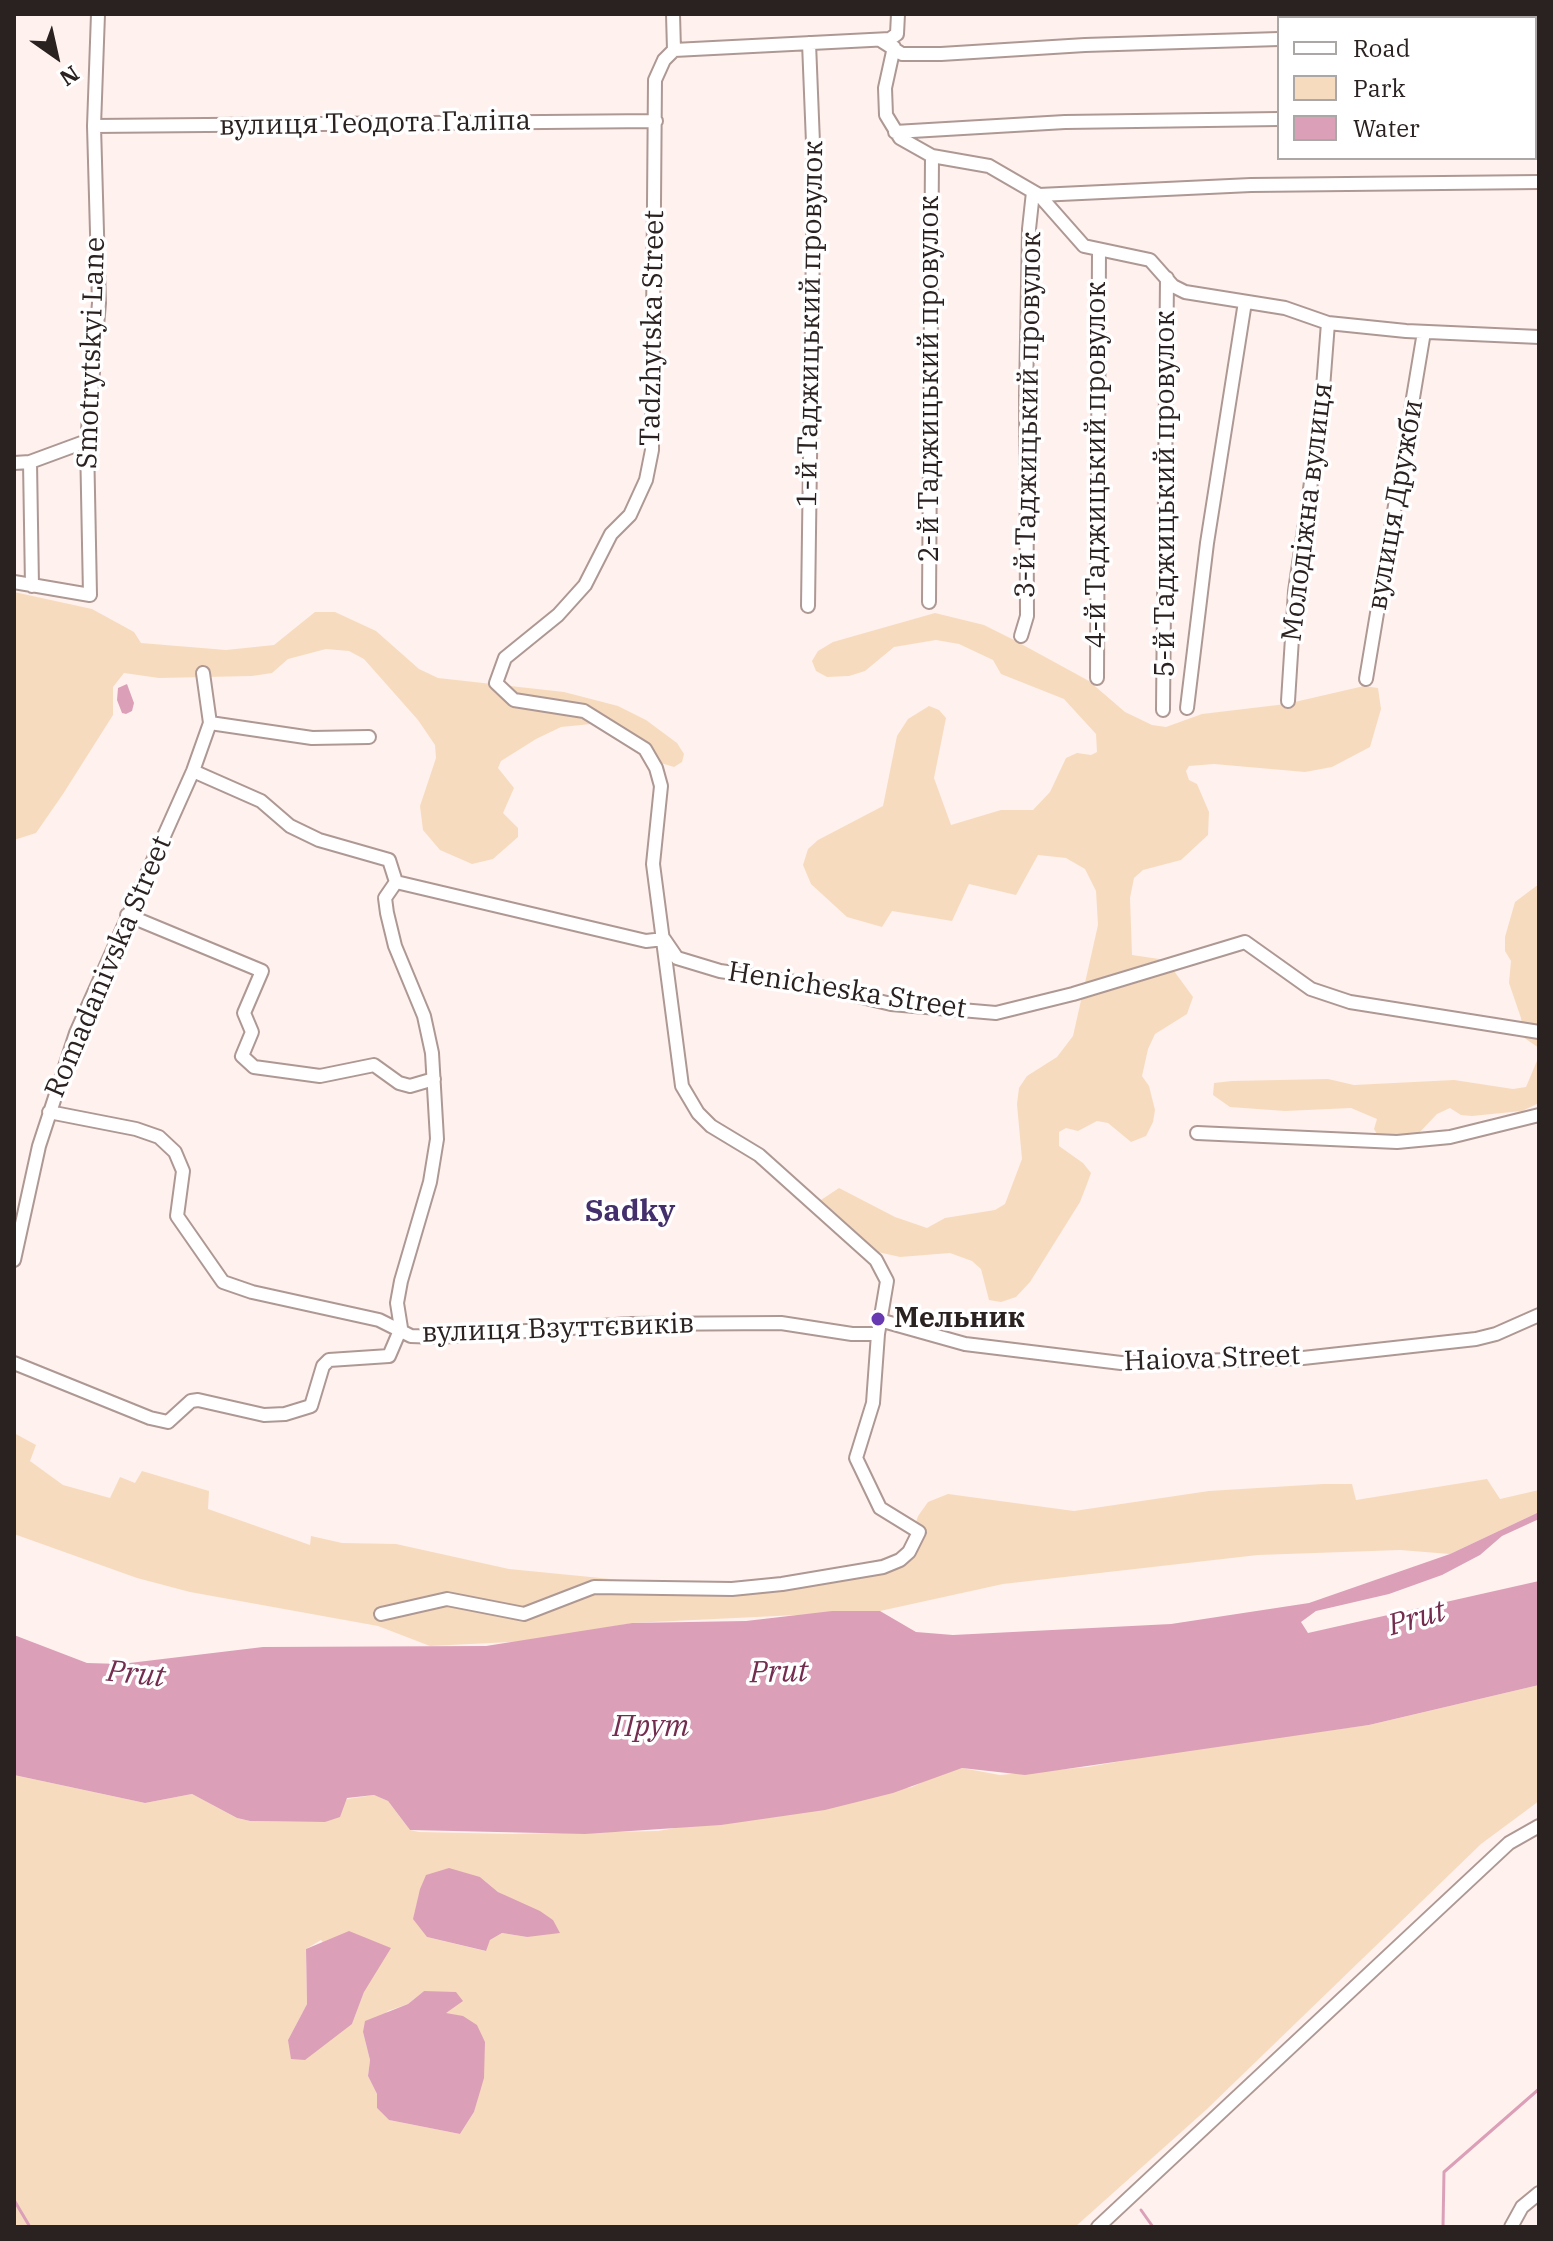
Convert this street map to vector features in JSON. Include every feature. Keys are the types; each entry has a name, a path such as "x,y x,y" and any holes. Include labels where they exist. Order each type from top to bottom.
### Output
{"street":[{"name":"Smotrytskyi Lane","path":"32,586 90,595 87,441 99,303 94,126 98,14"},
{"path":"673,14 674,50 880,40 897,34 898,14"},
{"path":"880,40 902,54 941,54 1085,45 1277,39"},
{"name":"1-й Таджицький провулок","path":"808,606 814,168 809,43"},
{"path":"894,47 885,88 886,115 895,132 914,148 932,156 989,166 1036,194 1074,237 1099,251 1150,260 1185,292 1285,308 1328,323 1424,332 1539,337"},
{"name":"Tadzhytska Street","path":"664,939 653,864 661,786 656,768 645,749 584,711 529,704 504,693 496,683 498,671 515,647 558,615 585,585 611,534 630,515 646,480 652,450 655,80 664,60 674,50"},
{"path":"895,132 1065,122 1277,119"},
{"name":"вулиця Теодота Галіпа","path":"94,126 656,121"},
{"name":"2-й Таджицький провулок","path":"929,602 932,156"},
{"path":"1036,194 1251,185 1539,182"},
{"name":"3-й Таджицький провулок","path":"1021,636 1027,616 1029,229 1036,194"},
{"name":"4-й Таджицький провулок","path":"1097,678 1099,251"},
{"name":"5-й Таджицький провулок","path":"1163,710 1167,278"},
{"path":"1187,708 1207,543 1245,302"},
{"name":"Молодіжна вулиця","path":"1288,701 1295,591 1321,414 1328,323"},
{"name":"вулиця Дружби","path":"1366,679 1424,332"},
{"path":"14,463 30,462 87,441"},
{"path":"14,582 32,586 30,462"},
{"path":"203,673 210,723 312,738 369,737"},
{"name":"Romadanivska Street","path":"14,1260 49,1112 76,1033 193,771 210,723"},
{"path":"193,771 261,801 290,826 319,840 389,860 396,882 646,941 664,939 682,1086 698,1113 711,1126 759,1155 876,1260 887,1281 873,1403 856,1458 880,1508 919,1532 909,1552 900,1560 883,1567 732,1589 594,1587 524,1614 447,1599 381,1614"},
{"name":"вулиця Взуттєвиків","path":"396,882 385,898 387,913 395,946 424,1016 434,1079 437,1139 430,1182 401,1281 397,1303 401,1328 411,1336 438,1337 576,1326 781,1323 852,1334 881,1328"},
{"path":"127,915 262,971 244,1013 252,1032 242,1056 254,1067 320,1076 374,1065 399,1083 410,1086 434,1079"},
{"name":"Henicheska Street","path":"664,939 677,958 720,971 808,984 891,1004 996,1013 1073,994 1245,942 1311,989 1350,1002 1539,1032"},
{"path":"14,1363 150,1418 168,1422 191,1401 198,1400 264,1415 285,1414 311,1406 323,1366 329,1360 389,1356 401,1328 223,1282 177,1216 183,1171 175,1152 159,1137 136,1129 49,1112"},
{"path":"1197,1133 1397,1142 1450,1137 1539,1115"},
{"name":"Haiova Street","path":"881,1328 965,1344 1121,1363 1303,1358 1476,1339 1496,1334 1539,1315"},
{"path":"1098,2227 1509,1843 1539,1826"},
{"path":"1511,2227 1522,2207 1539,2193"}],"green space":[{"path":"14,592 92,609 134,632 141,643 226,650 274,645 315,612 335,612 376,631 419,669 438,678 564,692 618,706 646,720 677,743 684,754 682,762 674,767 648,759 622,735 591,724 561,727 536,739 501,761 498,768 514,788 503,813 518,828 518,837 493,859 472,864 440,850 423,830 420,806 436,758 435,745 418,720 364,659 349,651 326,649 288,659 272,673 252,676 159,678 124,673 113,687 113,715 63,794 36,833 14,840"},
{"path":"935,613 984,625 1014,640 1089,681 1125,712 1152,725 1166,727 1202,714 1286,704 1364,686 1378,688 1381,709 1370,747 1332,767 1305,772 1214,764 1189,766 1186,771 1189,780 1197,784 1209,812 1208,835 1181,860 1143,870 1134,878 1130,898 1132,955 1166,960 1193,997 1187,1014 1155,1034 1148,1049 1142,1076 1149,1086 1155,1110 1153,1122 1146,1136 1131,1142 1108,1123 1097,1121 1078,1131 1066,1128 1059,1132 1059,1146 1083,1163 1091,1173 1080,1202 1030,1282 1016,1297 1001,1302 989,1300 981,1269 972,1261 950,1253 900,1257 878,1252 821,1200 839,1188 895,1217 927,1228 945,1218 995,1210 1005,1204 1022,1159 1017,1104 1019,1088 1027,1076 1057,1057 1073,1036 1098,925 1096,891 1085,869 1066,858 1038,855 1016,895 969,884 952,921 892,911 882,927 847,917 811,884 803,865 808,849 818,840 883,806 897,736 908,719 929,706 939,710 946,718 934,778 951,825 1001,810 1033,810 1050,792 1066,758 1077,753 1091,755 1097,752 1096,734 1064,699 1001,674 993,660 959,644 936,640 894,647 865,671 849,676 827,677 816,671 812,661 818,651 833,642"},
{"path":"1539,884 1539,1048 1523,1037 1521,1018 1509,983 1511,961 1505,951 1505,937 1515,902"},
{"path":"1539,1056 1539,1103 1522,1111 1472,1116 1461,1115 1450,1108 1437,1114 1418,1134 1398,1139 1380,1139 1374,1129 1377,1119 1351,1108 1285,1111 1230,1107 1213,1095 1214,1083 1328,1079 1354,1085 1454,1080 1513,1089 1526,1087"},
{"path":"14,1433 36,1445 30,1461 63,1485 110,1498 120,1477 135,1483 142,1471 209,1491 208,1509 310,1545 311,1536 342,1543 396,1544 509,1569 692,1587 741,1586 818,1575 895,1555 909,1543 918,1516 928,1502 948,1494 1074,1511 1209,1491 1323,1484 1352,1484 1356,1500 1487,1479 1500,1499 1539,1490 1539,1512 1450,1554 1400,1550 1258,1555 1003,1584 880,1611 632,1623 531,1641 430,1646 378,1626 190,1592 137,1578 14,1534"},
{"path":"1539,1685 1539,1801 1481,1844 1207,2109 1075,2227 14,2227 14,1775 145,1803 192,1794 237,1818 250,1821 325,1822 347,1799 374,1795 388,1801 410,1830 419,1832 658,1831 912,1787 943,1772 962,1768 1000,1775 1088,1767 1178,1751 1369,1725","holes":["480,1877 498,1892 553,1920 527,1937 502,1933 490,1940 485,1951 427,1937","321,1940 364,1992 352,2024 288,2040 307,2004 306,1949","424,1991 444,2012 478,2097 474,2112 460,2134 389,2120 377,2108 377,2094 368,2076 370,2060 363,2032 388,2011 408,2004"]}],"water":[{"path":"127,684 134,703 132,711 126,714 122,713 117,700 118,688"},
{"name":"Прут","path":"1539,1512 1539,1519 1502,1536 1480,1555 1442,1575 1389,1594 1316,1611 1301,1622 1308,1633 1539,1581 1539,1685 1369,1725 1025,1775 962,1768 893,1793 825,1810 721,1825 585,1834 410,1830 388,1801 374,1795 347,1798 340,1817 325,1822 250,1821 237,1818 192,1794 145,1803 14,1775 14,1635 87,1663 121,1664 263,1647 486,1646 632,1623 746,1621 832,1611 880,1611 916,1632 953,1635 1171,1624 1309,1603 1450,1554"},
{"path":"449,1868 480,1877 498,1892 540,1911 553,1920 560,1933 527,1937 502,1933 490,1940 486,1951 427,1937 413,1919 420,1889 426,1875"},
{"path":"349,1931 391,1948 364,1992 352,2024 305,2060 291,2059 288,2040 307,2004 306,1949"},
{"path":"424,1991 456,1992 463,2001 446,2013 463,2016 477,2025 485,2042 484,2078 474,2112 460,2134 389,2120 377,2108 377,2094 368,2076 370,2060 363,2032 365,2021 408,2004"}],"waterway":[{"path":"1443,2227 1444,2172 1539,2089"},
{"path":"14,2200 30,2227"},
{"path":"1141,2210 1153,2227"}],"place":[{"name":"Мельник","path":"878,1319"}],"district":[{"name":"Sadky","path":"630,1212"}],"water label":[{"name":"Prut","path":"1417,1619"},
{"name":"Prut","path":"779,1673"},
{"name":"Prut","path":"136,1675"}]}
